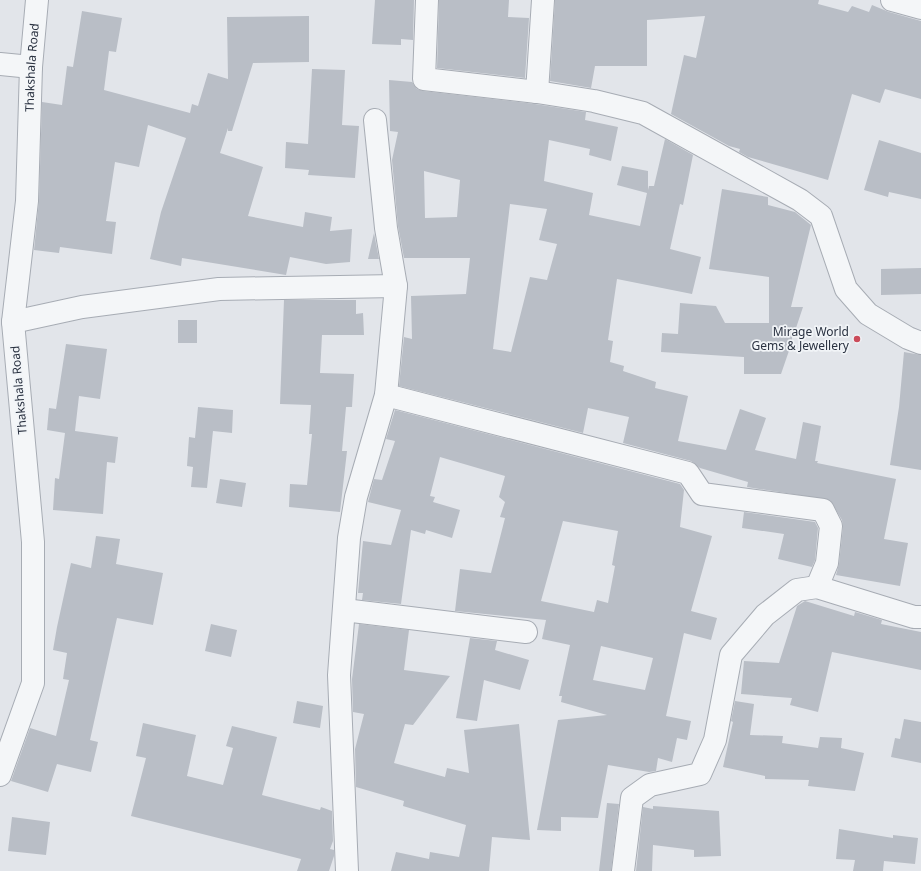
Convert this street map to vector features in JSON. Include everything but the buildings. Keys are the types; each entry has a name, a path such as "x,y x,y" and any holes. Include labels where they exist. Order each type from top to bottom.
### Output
{"street":[{"name":"Thakshala Road","path":"0,775 33,683 33,542 13,322 27,201 31,67 37,0"},
{"path":"427,0 424,79 537,92 594,101 643,113 800,200 821,216 846,289 868,314 908,338 921,343"},
{"path":"537,92 543,0"},
{"path":"892,0 921,8"},
{"path":"0,64 31,67"},
{"path":"347,871 339,674 349,538 356,497 386,395 396,286 386,228 376,120"},
{"path":"13,322 82,307 219,289 396,286"},
{"path":"386,395 688,473 702,494 823,510 831,526 827,563 817,587"},
{"path":"623,871 632,798 650,785 700,774 716,740 731,655 765,615 797,590 817,587 914,617 921,617"},
{"path":"344,610 526,632"}],"place":[{"name":"Mirage World Gems & Jewellery","path":"857,339"}]}
